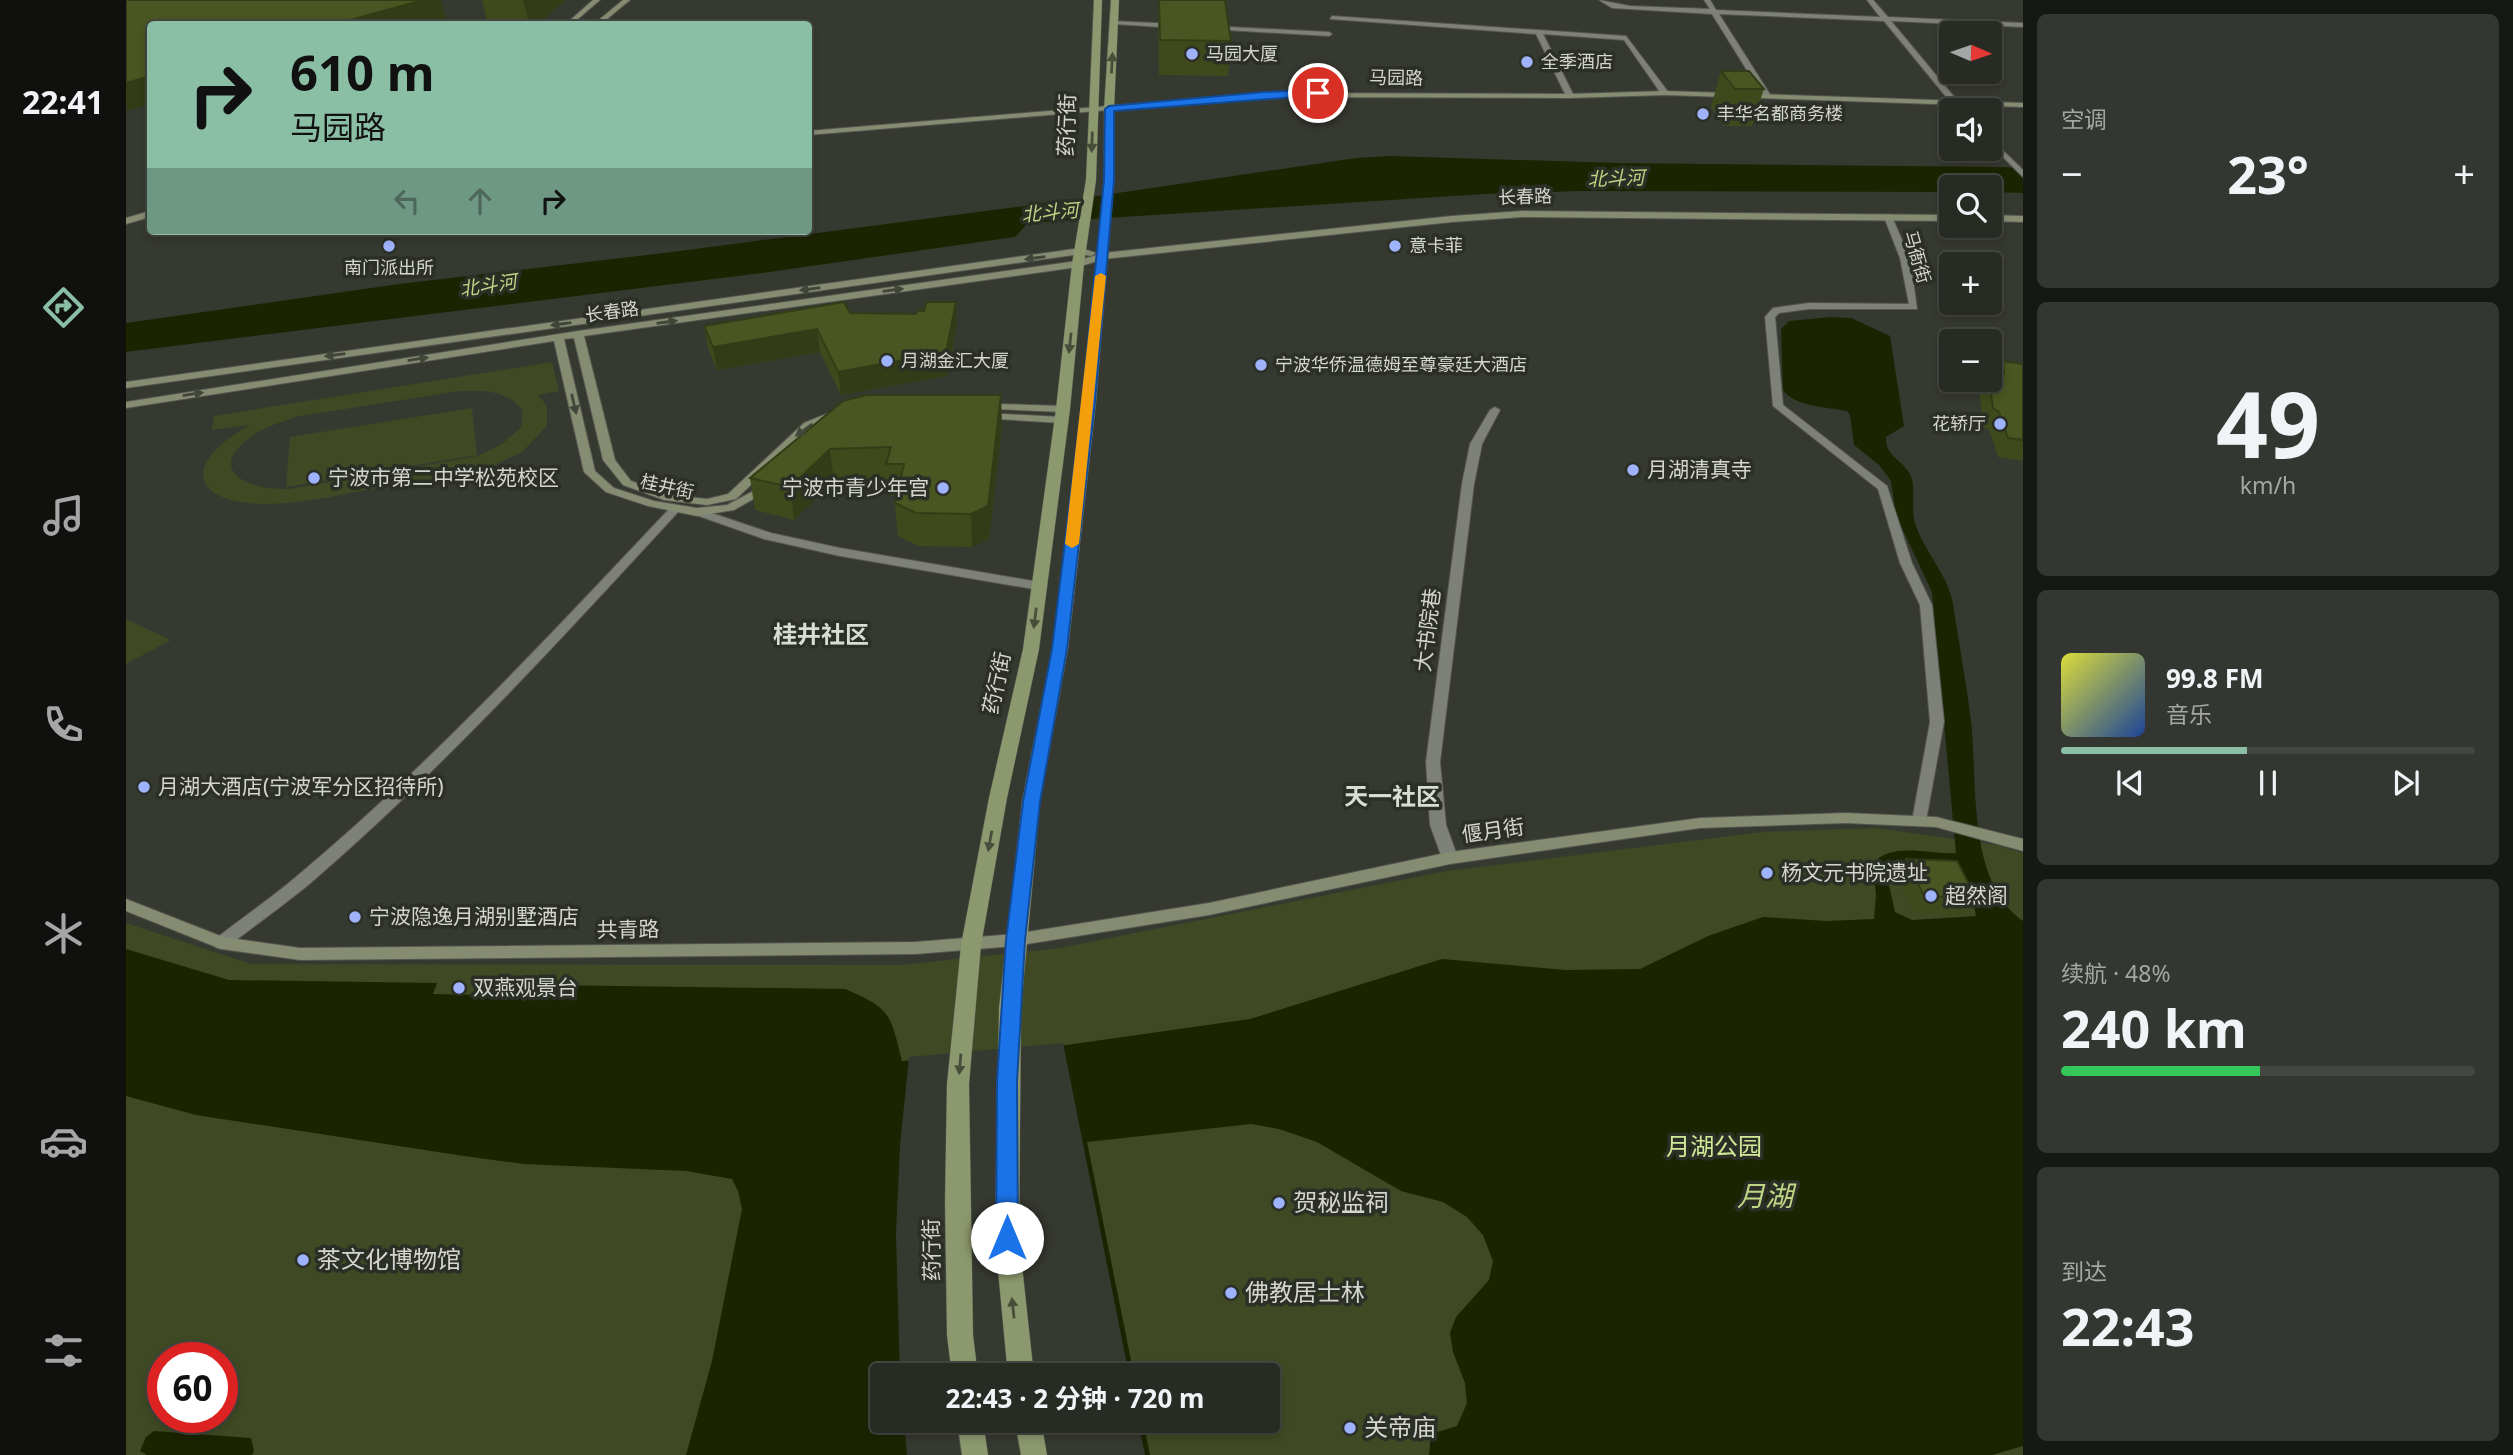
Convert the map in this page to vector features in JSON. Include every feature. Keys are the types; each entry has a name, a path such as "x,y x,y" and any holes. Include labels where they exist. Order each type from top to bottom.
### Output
{"main road":[{"path":"572,21 597,0"},
{"path":"601,21 627,0"},
{"name":"药行街","path":"963,1363 960,1335 957,1200 958,1084 965,996 971,945 998,797 1031,649 1091,180 1098,0"},
{"name":"药行街","path":"1020,1363 1007,1238 1007,1081 1011,995 1031,802 1060,649 1103,254 1109,180 1109,109 1115,0"},
{"name":"马园路","path":"812,134 1264,95 1318,93 1570,96 1665,93 1939,101"},
{"name":"马园路","path":"1963,98 1995,98"},
{"name":"马园路","path":"2002,98 2023,99"},
{"name":"马园路","path":"2002,104 2023,105"},
{"path":"126,213 147,207"},
{"name":"长春路","path":"126,405 1103,254 1522,214 1939,218"},
{"path":"126,221 147,215"},
{"path":"2002,218 2023,219"},
{"name":"长春路","path":"126,385 1079,258"},
{"name":"桂井街","path":"578,334 608,460 627,483 668,498 707,502 732,498 808,425 846,411"},
{"name":"桂井街","path":"558,337 590,472 610,491 675,509 697,512 730,508 774,483"},
{"path":"971,411 1062,414"},
{"name":"偃月街","path":"971,945 1209,909 1450,858 1700,823 1846,818 1927,822 1995,836 2023,845"},
{"name":"共青路","path":"126,905 221,943 300,954 915,948 971,945"},
{"path":"972,1433 975,1455"},
{"path":"1030,1433 1034,1455"}],"street":[{"path":"1602,0 1621,7 2023,25"},
{"path":"1707,0 1767,96"},
{"path":"1870,0 1950,98"},
{"path":"1332,18 1626,38 1665,93"},
{"path":"1114,22 1181,26"},
{"path":"1195,27 1329,34"},
{"path":"1538,32 1570,96"},
{"path":"2002,153 2023,175"},
{"name":"马衙街","path":"1888,218 1905,258 1914,307 1809,306 1776,310 1770,317 1778,406 1883,488 1906,563 1926,605 1937,722 1927,822"},
{"name":"大书院巷","path":"1450,858 1438,825 1433,762 1468,484 1476,444 1494,410"},
{"path":"221,943 301,882 428,766 533,662 630,554 675,509"},
{"path":"697,512 768,536 840,552 1039,586"}],"green space":[{"path":"552,362 559,391 538,395 547,406 547,426 522,452 493,466 463,474 279,504 231,500 214,493 208,487 204,480 204,471 211,455 249,425 212,430 214,416","holes":["460,391 486,391 510,399 523,411 521,427 502,444 478,456 289,489 246,482 236,475 231,467 232,458 255,434 300,416"]},
{"path":"472,408 477,455 286,487 290,437"},
{"path":"126,619 171,640 126,664"},
{"name":"月湖","path":"1876,828 1997,845 2023,853 2023,1455 126,1455 126,923 251,964 901,965 1060,948 1447,871 1762,832"}],"water":[{"name":"北斗河","path":"1390,156 1618,163 2023,168 2023,193 2002,192 2002,175 1939,175 1939,192 1580,191 1485,194 1028,223 1015,237 762,273 126,352 126,323 399,284 812,235 1356,158"},
{"name":"月湖","path":"1851,318 1890,336 1904,426 1886,437 1886,443 1890,452 1911,476 1915,523 1946,583 1953,604 1971,720 1978,828 1983,856 1992,881 2005,903 2023,921 2023,1446 1992,1455 1429,1455 1431,1434 1457,1426 1467,1403 1465,1383 1453,1352 1450,1333 1456,1317 1489,1280 1493,1261 1483,1235 1467,1217 1443,1202 1401,1191 1317,1142 1279,1129 1251,1124 1087,1142 1132,1363 870,1363 870,1433 1145,1433 1150,1455 686,1455 712,1361 742,1209 732,1179 686,1171 524,1164 464,1156 196,1115 126,1096 126,949 229,980 437,983 433,994 475,995 480,984 845,989 872,1002 887,1015 902,1061 1017,1052 1250,1019 1442,959 1565,970 1640,969 1708,936 1763,917 1827,921 1874,919 1876,895 1873,864 1880,857 1900,851 1956,853 1932,592 1896,515 1891,481 1879,465 1854,445 1850,415 1847,411 1803,403 1788,396 1783,390 1781,329 1789,321","holes":["1897,863 1927,863 1972,893 1976,916 1912,920 1895,912 1886,872"]},
{"path":"151,1433 182,1433 251,1438 254,1451 252,1455 147,1455 140,1451 146,1437"}],"pier":[{"path":"1063,1043 1127,1363 900,1363 896,1234 900,1146 909,1057"},
{"path":"905,1433 1140,1433 1145,1455 907,1455"}],"building":[{"path":"126,0 423,0 347,21 147,21 147,77 126,83"},
{"path":"1159,0 1225,0 1231,41 1160,40"},
{"path":"1721,71 1749,71 1764,89 1735,89"},
{"path":"844,302 850,313 916,314 918,310 924,311 926,302 956,302 946,352 838,372 817,329 713,347 704,326"},
{"path":"2003,361 2023,364 2023,440 2008,438 1999,412 1993,408 1991,392 2002,392"},
{"path":"866,395 1001,395 988,506 971,514 916,513 895,503 904,464 886,464 891,447 830,449 790,487 750,478 843,401"},
{"path":"1906,859 1957,861 1976,898 1924,896"}],"slow traffic":[{"path":"1072,544 1101,276"}],"place":[{"name":"马园大厦","path":"1192,54"},
{"name":"全季酒店","path":"1527,62"},
{"name":"丰华名都商务楼","path":"1703,114"},
{"name":"南门派出所","path":"389,246"},
{"name":"意卡菲","path":"1395,246"},
{"name":"月湖金汇大厦","path":"887,361"},
{"name":"宁波华侨温德姆至尊豪廷大酒店","path":"1261,365"},
{"name":"花轿厅","path":"2000,424"},
{"name":"月湖清真寺","path":"1633,470"},
{"name":"宁波市第二中学松苑校区","path":"314,478"},
{"name":"宁波市青少年宫","path":"943,488"},
{"name":"月湖大酒店(宁波军分区招待所)","path":"144,787"},
{"name":"杨文元书院遗址","path":"1767,873"},
{"name":"超然阁","path":"1931,896"},
{"name":"宁波隐逸月湖别墅酒店","path":"355,917"},
{"name":"双燕观景台","path":"459,988"},
{"name":"贺秘监祠","path":"1279,1203"},
{"name":"茶文化博物馆","path":"303,1260"},
{"name":"佛教居士林","path":"1231,1293"},
{"name":"关帝庙","path":"1350,1428"}],"district":[{"name":"桂井社区","path":"821,635"},
{"name":"天一社区","path":"1392,797"}],"route":[{"path":"1007,1238 1007,1081 1015,940 1031,802 1060,649 1088,402 1109,180 1109,109 1264,95 1318,93"}],"park label":[{"name":"月湖公园","path":"1714,1147"}]}
